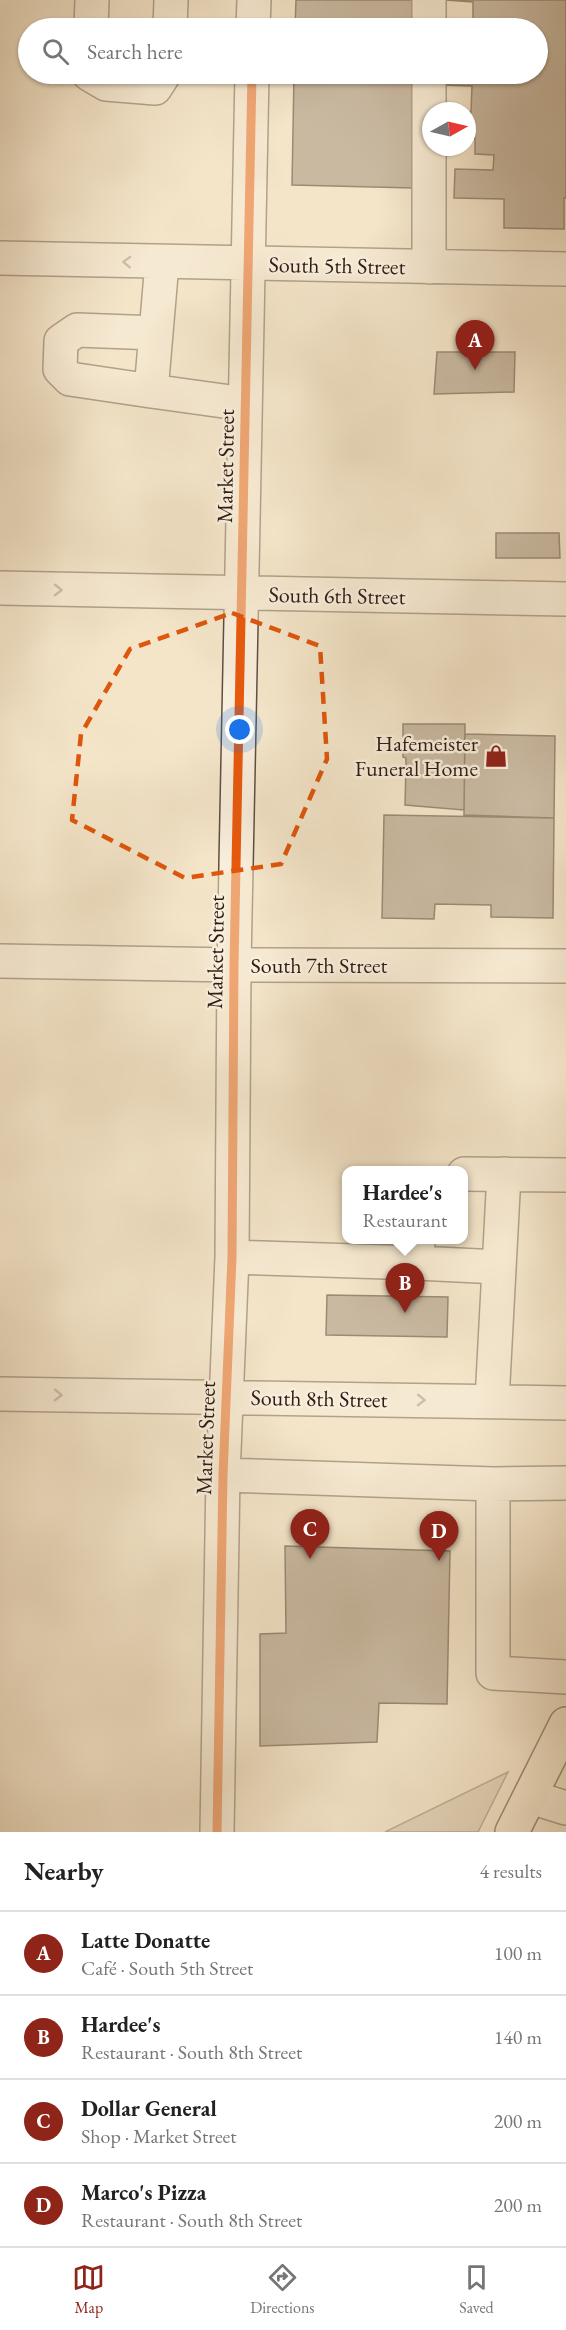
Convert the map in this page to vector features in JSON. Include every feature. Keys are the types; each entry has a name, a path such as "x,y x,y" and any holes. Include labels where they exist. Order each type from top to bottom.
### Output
{"main road":[{"path":"512,1832 566,1724"}],"street":[{"path":"91,18 92,0"},
{"path":"170,18 171,0"},
{"path":"253,18 254,0"},
{"path":"429,0 429,18"},
{"path":"106,84 155,88 158,84"},
{"name":"Market Street","path":"217,1832 225,1396 232,1257 234,965 252,84"},
{"path":"429,84 429,267"},
{"name":"South 5th Street","path":"0,258 162,263 566,269"},
{"path":"151,391 162,263"},
{"path":"156,333 77,330 61,341 60,369 70,379 245,404"},
{"name":"South 6th Street","path":"0,588 566,599"},
{"name":"South 7th Street","path":"0,961 234,965 566,966"},
{"path":"468,1174 566,1175"},
{"path":"492,1401 504,1174"},
{"path":"232,1257 418,1251 499,1267"},
{"name":"South 8th Street","path":"0,1394 566,1403"},
{"path":"223,1475 493,1484 566,1483"},
{"path":"493,1484 493,1673 566,1677"},
{"path":"531,1797 566,1808"}],"highlighted area":[{"path":"232,613 320,646 327,759 281,864 185,878 72,820 81,734 130,649"}],"shaded area":[{"path":"508,1772 478,1832 385,1832"}],"building":[{"path":"296,0 416,0 416,18 295,18"},
{"path":"445,0 566,0 564,229 504,228 504,199 454,198 455,169 493,170 494,155 476,154 476,102 471,102 472,86 442,84 548,84 548,18 473,18 473,2"},
{"path":"294,84 415,84 413,188 292,185"},
{"path":"437,352 515,352 514,392 434,394"},
{"path":"496,533 559,533 560,558 496,558"},
{"path":"403,724 465,724 464,810 405,805 406,758 403,757"},
{"path":"465,734 555,736 554,818 464,815"},
{"path":"384,815 554,818 553,918 491,917 491,905 435,904 434,919 382,918"},
{"path":"327,1295 448,1297 447,1337 326,1335"},
{"path":"285,1546 450,1551 447,1704 379,1703 377,1742 260,1746 260,1634 286,1633"}],"cycle path":[{"path":"217,1832 223,1475 232,1257 234,965 252,84"}],"place":[{"name":"Latte Donatte","path":"475,370"},
{"name":"Hafemeister Funeral Home","path":"496,756"},
{"name":"Hardee's","path":"405,1313"},
{"name":"Dollar General","path":"310,1559"},
{"name":"Marco's Pizza","path":"439,1561"}]}
